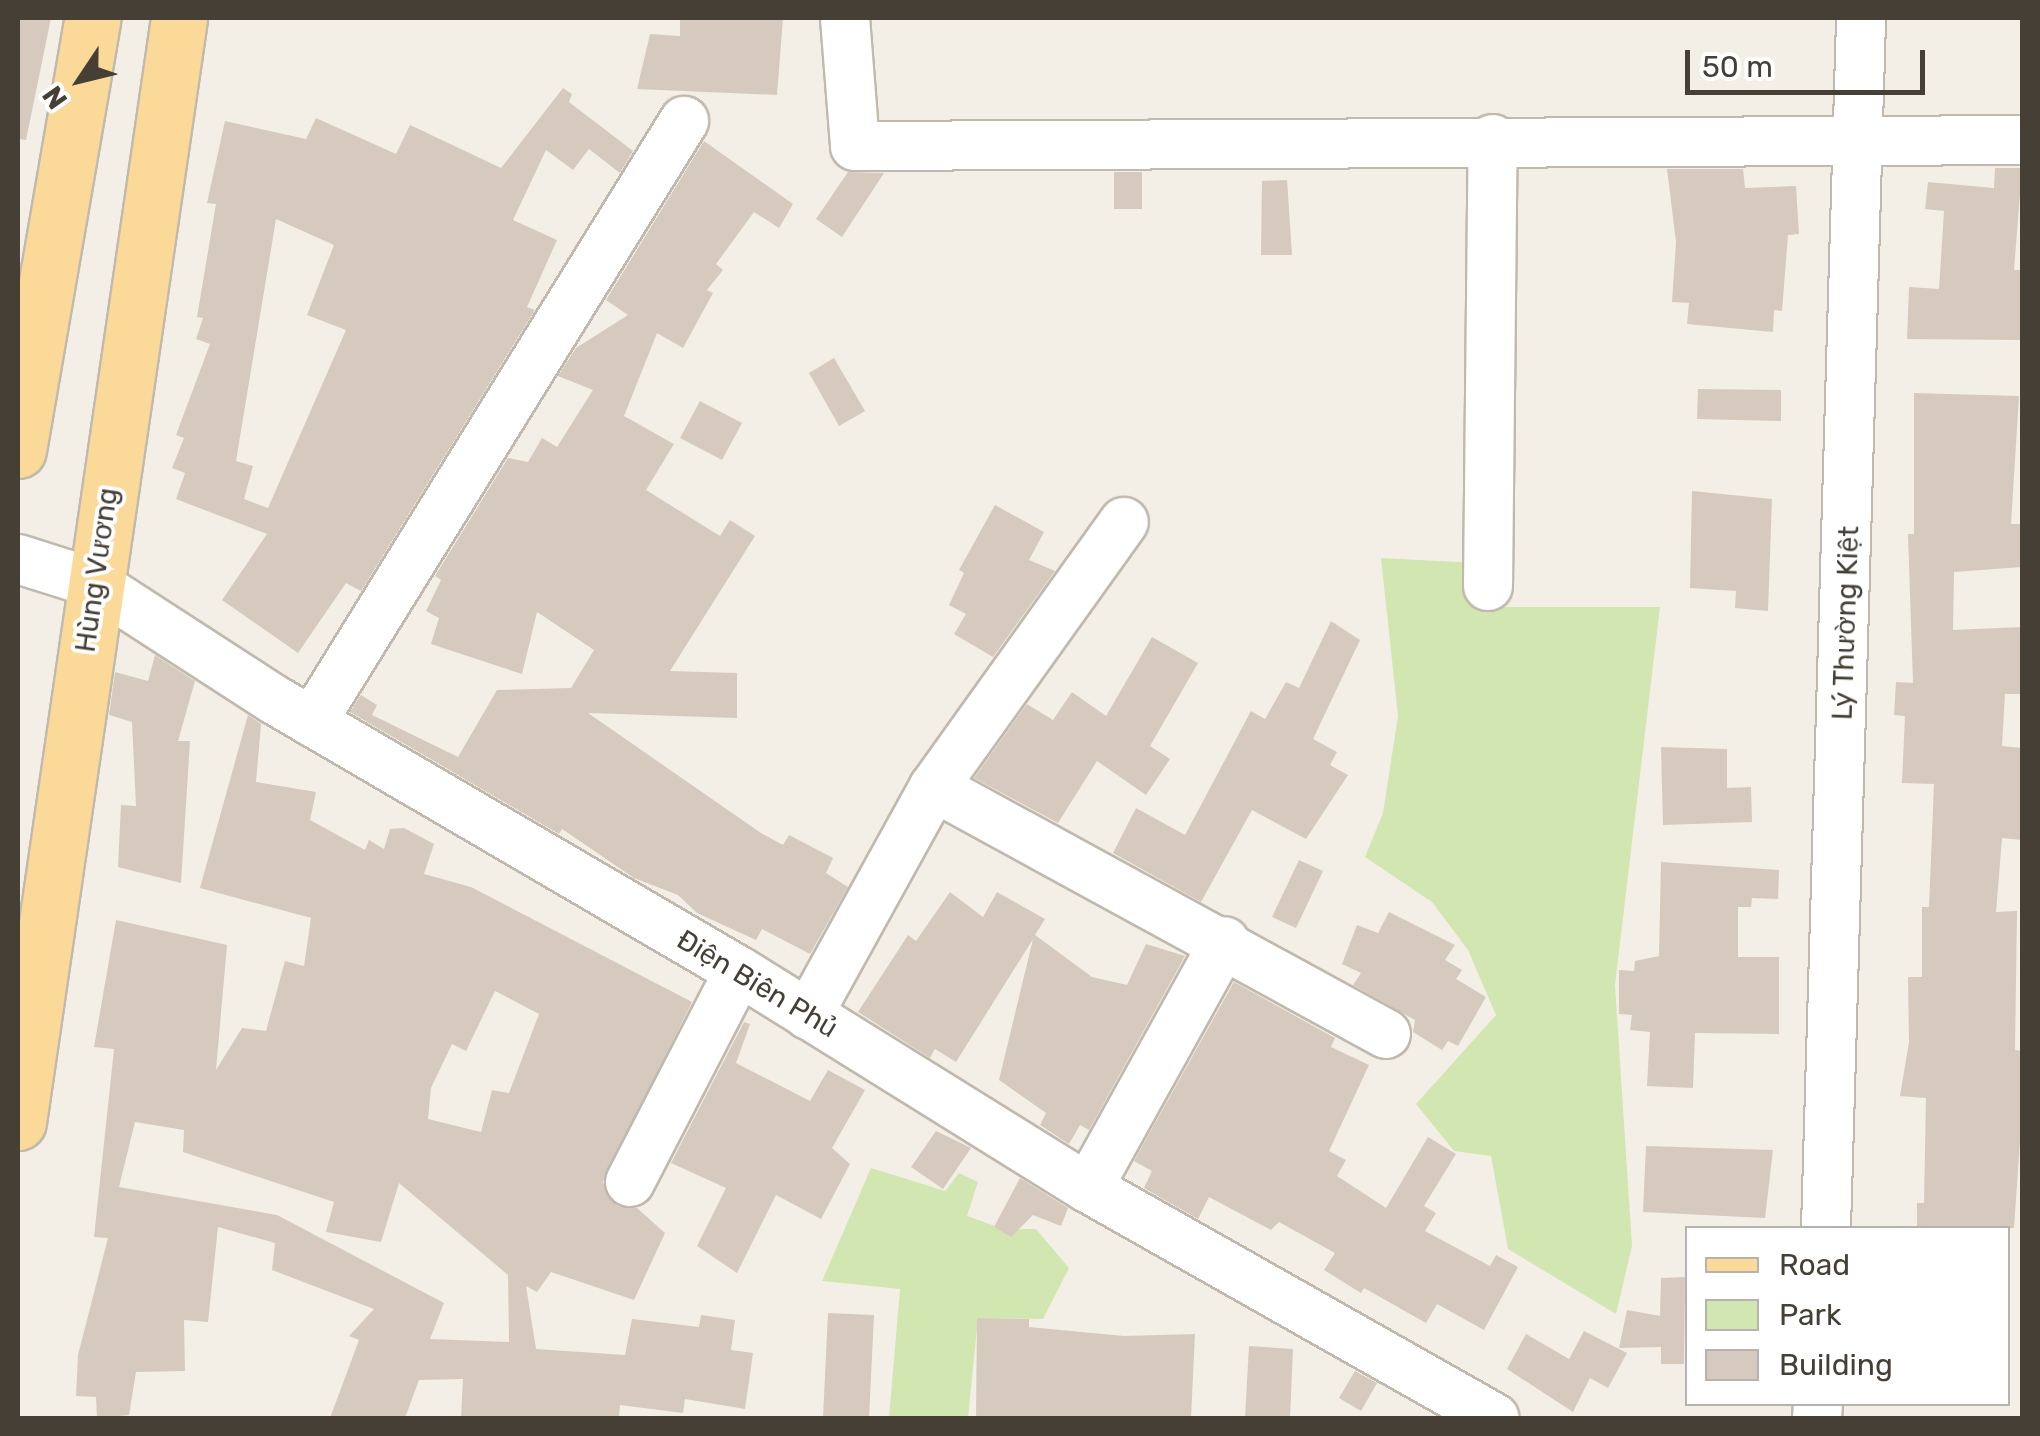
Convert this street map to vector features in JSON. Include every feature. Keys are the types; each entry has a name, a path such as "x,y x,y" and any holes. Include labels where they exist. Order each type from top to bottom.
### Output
{"main road":[{"path":"18,450 93,18"},
{"name":"Hùng Vương","path":"18,1122 179,18"}],"street":[{"path":"845,18 854,146 1861,136 2022,140"},
{"name":"Lý Thường Kiệt","path":"1826,1226 1861,136 1861,18"},
{"path":"312,722 684,121"},
{"path":"1488,586 1493,139"},
{"path":"808,1014 934,787 1124,522"},
{"name":"Điện Biên Phủ","path":"18,559 94,583 312,722 739,970 1088,1188 1494,1418"},
{"path":"934,787 1226,941 1386,1034"},
{"path":"1088,1188 1226,941"},
{"path":"630,1182 739,970"}],"green space":[{"path":"1381,558 1476,563 1485,607 1660,607 1615,985 1632,1246 1616,1314 1508,1249 1491,1156 1454,1151 1416,1104 1496,1015 1468,950 1432,902 1365,857 1383,813 1398,716"},
{"path":"871,1168 945,1191 959,1173 978,1182 967,1216 1003,1229 1036,1229 1069,1268 1043,1319 978,1318 968,1418 889,1418 900,1289 822,1281"}],"building":[{"path":"18,18 51,18 26,140 18,139"},
{"path":"680,18 783,18 777,95 637,89 650,34 680,36"},
{"path":"563,88 572,94 569,102 633,151 620,173 589,149 573,170 546,150 513,220 557,240 527,307 535,310 361,591 346,583 298,653 222,600 267,534 176,499 185,473 172,468 184,438 176,435 210,344 196,339 203,318 197,317 216,204 207,203 225,121 306,139 316,118 396,154 410,125 501,168","holes":["276,219 334,245 307,315 346,330 268,508 244,499 253,466 236,461"]},
{"path":"704,141 793,204 779,228 754,212 716,264 723,270 707,290 713,293 683,348 657,333 624,416 674,444 646,490 720,536 730,520 755,536 670,671 737,673 737,718 588,713 761,833 783,845 789,835 833,858 826,873 848,887 810,954 762,929 756,940 697,913 678,895 634,878 562,829 559,834 350,712 361,695 377,705 372,715 458,757 497,690 571,688 594,650 537,612 522,674 431,644 439,618 426,611 441,580 435,576 508,458 528,462 542,438 557,447 593,390 558,376 576,348 628,315 606,300"},
{"path":"1995,168 2022,168 2014,270 2022,270 2022,340 1907,339 1909,287 1939,289 1944,211 1925,209 1928,182 1994,188"},
{"path":"1667,169 1743,169 1745,188 1796,186 1799,234 1788,235 1782,311 1774,310 1773,332 1687,324 1689,303 1672,302 1676,242"},
{"path":"848,172 884,173 842,237 816,219"},
{"path":"1114,172 1142,172 1142,209 1114,209"},
{"path":"1287,180 1292,255 1261,255 1262,181"},
{"path":"834,358 865,411 839,426 809,373"},
{"path":"1698,389 1781,390 1781,421 1697,419"},
{"path":"1914,393 2019,396 2011,524 2022,524 2022,567 1954,572 1953,630 2022,627 2022,694 2005,694 2002,746 2022,748 2022,840 2002,838 1996,912 2017,911 2015,1050 2021,1051 2022,1112 2014,1228 1917,1226 1917,1203 1924,1203 1926,1098 1900,1096 1909,1042 1908,977 1922,977 1922,907 1929,907 1934,784 1902,783 1905,716 1894,715 1896,682 1913,683 1908,534 1914,534"},
{"path":"700,401 742,423 722,460 680,438"},
{"path":"1692,491 1772,499 1768,611 1735,608 1736,591 1690,588"},
{"path":"995,505 1044,532 1029,560 1055,571 993,657 954,634 966,614 949,605 964,573 959,570"},
{"path":"1331,621 1360,640 1313,739 1337,752 1330,765 1348,775 1306,839 1252,810 1201,902 1113,853 1136,808 1185,835 1251,711 1265,719 1286,682 1299,688"},
{"path":"1152,637 1198,663 1150,746 1170,759 1146,795 1097,761 1058,823 974,778 1027,704 1053,720 1072,692 1106,716"},
{"path":"155,655 195,681 178,741 190,741 181,883 118,867 121,805 136,806 132,722 109,715 115,672 148,681"},
{"path":"248,715 261,724 256,782 316,792 310,820 365,850 369,840 384,849 390,829 404,828 434,844 424,874 471,887 692,1002 603,1182 617,1206 637,1208 665,1233 634,1300 551,1272 537,1292 526,1286 536,1349 625,1355 632,1319 699,1327 701,1315 735,1320 731,1350 753,1353 745,1409 685,1399 683,1413 620,1405 619,1418 461,1418 463,1379 419,1380 405,1418 330,1418 359,1340 349,1336 374,1309 272,1270 275,1243 218,1227 208,1322 184,1320 185,1371 136,1372 129,1415 97,1418 96,1397 76,1396 78,1355 108,1238 94,1237 114,1049 94,1047 116,920 227,945 216,1070 242,1028 266,1031 285,961 304,966 311,918 200,888","holes":["495,991 539,1014 509,1093 492,1090 481,1132 428,1119 431,1088 452,1044 466,1051","135,1122 184,1130 183,1152 334,1202 326,1232 381,1242 399,1183 508,1275 509,1342 430,1339 444,1303 277,1215 119,1187"]},
{"path":"1661,747 1727,749 1727,788 1751,787 1752,822 1663,825"},
{"path":"1299,860 1323,871 1296,928 1272,917"},
{"path":"1661,862 1779,870 1778,899 1752,898 1751,907 1738,907 1738,957 1779,957 1779,1034 1695,1033 1693,1088 1647,1086 1650,1032 1630,1030 1632,1015 1619,1014 1619,970 1634,971 1635,961 1659,956"},
{"path":"950,892 983,917 997,892 1045,919 1035,935 1092,977 1127,985 1146,944 1185,956 1089,1130 1080,1125 1069,1144 1040,1125 1046,1113 999,1080 1033,939 956,1062 935,1049 930,1058 858,1012 908,935 916,941"},
{"path":"1389,912 1455,945 1445,960 1462,970 1456,979 1486,997 1458,1046 1448,1041 1442,1050 1413,1032 1415,1020 1353,985 1361,973 1342,964 1357,925 1378,933"},
{"path":"1234,982 1335,1038 1331,1047 1369,1065 1329,1151 1346,1160 1337,1176 1386,1208 1428,1137 1456,1154 1424,1206 1436,1213 1425,1231 1490,1266 1496,1255 1518,1267 1484,1330 1437,1304 1426,1323 1364,1288 1361,1293 1324,1270 1335,1253 1279,1222 1271,1230 1209,1197 1198,1219 1144,1188 1152,1171 1134,1161"},
{"path":"744,1022 750,1024 736,1063 810,1101 828,1070 865,1090 832,1148 850,1164 821,1219 776,1195 737,1273 697,1246 726,1188 671,1163"},
{"path":"936,1131 971,1148 943,1189 911,1167"},
{"path":"1646,1146 1773,1150 1765,1218 1643,1212"},
{"path":"1020,1178 1068,1208 1061,1226 1033,1215 1011,1237 994,1227"},
{"path":"1685,1277 1684,1364 1661,1364 1661,1347 1619,1348 1627,1310 1660,1316 1661,1278"},
{"path":"828,1313 874,1315 869,1418 823,1418"},
{"path":"977,1318 1029,1319 1029,1327 1124,1336 1195,1334 1191,1418 976,1418"},
{"path":"1584,1331 1627,1353 1608,1388 1590,1378 1573,1412 1507,1369 1526,1334 1569,1359"},
{"path":"1249,1346 1293,1349 1290,1418 1245,1418"},
{"path":"1355,1371 1377,1383 1361,1411 1339,1398"}]}
